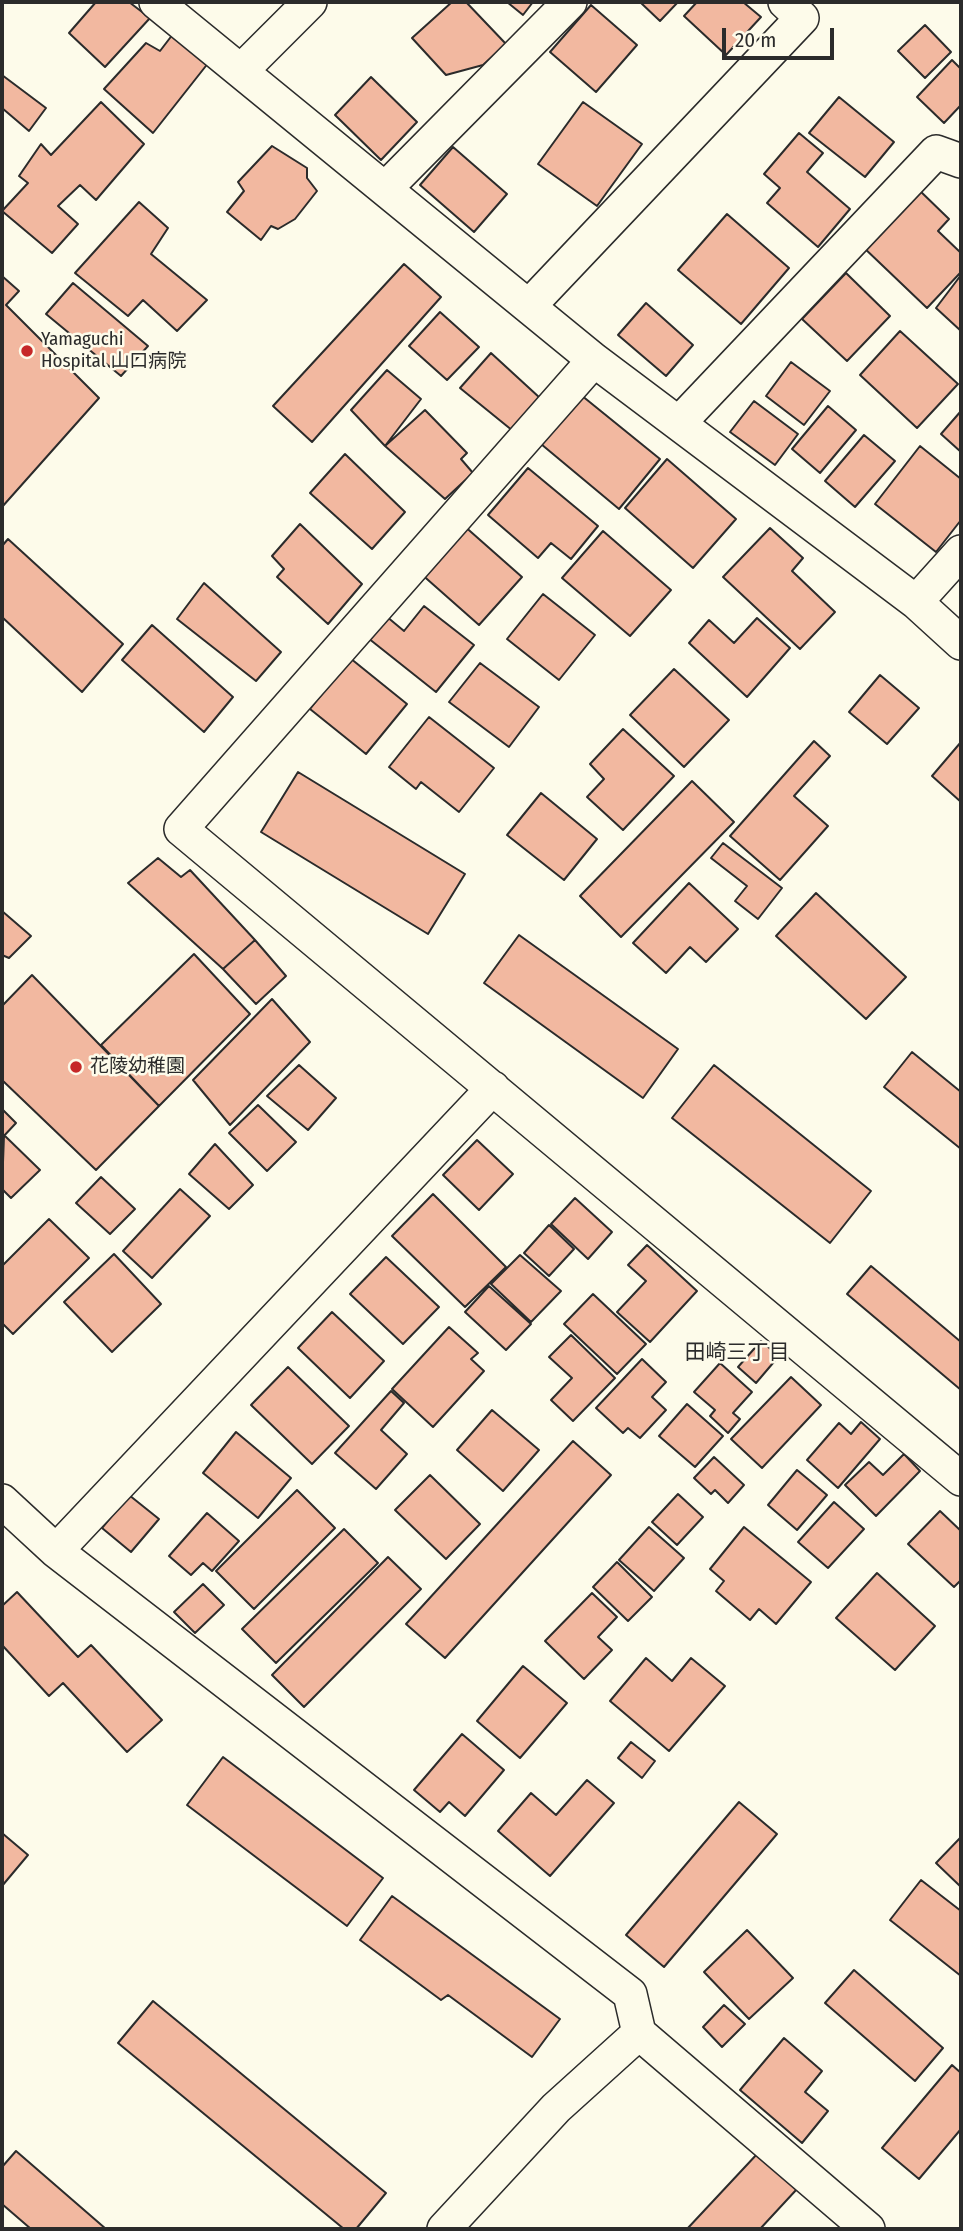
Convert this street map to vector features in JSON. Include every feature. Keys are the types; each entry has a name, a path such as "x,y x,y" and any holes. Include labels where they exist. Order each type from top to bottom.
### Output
{"street":[{"path":"156,2 594,360 916,602 961,643"},
{"path":"241,71 310,2"},
{"path":"385,189 570,2"},
{"path":"528,306 802,18 785,2"},
{"path":"679,423 936,152 961,161"},
{"path":"594,360 181,829 961,1479"},
{"path":"916,602 961,552"},
{"path":"56,1551 493,1088"},
{"path":"4,1509 630,1994 639,2034 868,2229"},
{"path":"444,2229 556,2108 639,2034"}],"building":[{"path":"96,2 129,2 150,18 105,67 69,33"},
{"path":"452,2 466,2 506,44 483,65 446,75 412,38"},
{"path":"507,2 533,2 523,15"},
{"path":"640,2 678,2 660,21"},
{"path":"697,2 743,2 761,17 726,55 684,16"},
{"path":"591,5 637,45 596,92 550,52"},
{"path":"925,25 951,52 925,78 898,51"},
{"path":"173,34 209,62 153,133 104,89 146,43 160,51"},
{"path":"952,60 961,69 961,105 944,123 917,97"},
{"path":"2,75 46,108 29,131 2,108"},
{"path":"371,77 417,122 381,160 335,115"},
{"path":"839,97 894,142 865,177 809,133"},
{"path":"101,102 144,144 96,200 80,185 58,206 78,224 52,253 2,211 28,183 19,176 41,144 51,155"},
{"path":"583,102 642,144 597,206 538,164"},
{"path":"799,133 823,153 807,172 850,209 818,247 767,203 780,188 764,174"},
{"path":"272,146 307,168 307,178 317,191 295,219 278,229 271,226 261,240 227,212 244,191 238,182"},
{"path":"453,147 507,194 474,232 420,185"},
{"path":"917,188 949,219 938,231 961,253 961,272 927,308 861,245"},
{"path":"139,202 168,228 151,254 207,300 177,331 143,300 128,316 75,273"},
{"path":"727,214 789,268 741,324 678,270"},
{"path":"404,264 441,297 312,442 273,406"},
{"path":"846,273 890,316 847,361 802,319"},
{"path":"961,275 961,331 936,308"},
{"name":"Yamaguchi Hospital 山口病院","path":"2,276 19,291 6,305 99,398 2,507"},
{"path":"73,283 148,346 121,376 46,314"},
{"path":"646,303 693,345 666,376 618,335"},
{"path":"440,312 479,347 447,380 409,346"},
{"path":"900,331 958,384 917,428 860,375"},
{"path":"491,353 540,398 513,431 460,388"},
{"path":"791,362 830,391 804,425 766,396"},
{"path":"387,370 421,399 385,446 351,410"},
{"path":"581,395 660,459 619,509 541,444"},
{"path":"754,401 798,434 775,465 730,432"},
{"path":"828,406 856,430 820,473 792,449"},
{"path":"425,410 467,453 461,459 473,473 445,499 385,446"},
{"path":"961,411 961,452 941,434"},
{"path":"864,435 895,461 855,507 825,481"},
{"path":"920,446 961,479 961,520 936,552 875,504"},
{"path":"345,454 405,512 372,549 310,493"},
{"path":"667,459 736,519 693,568 625,508"},
{"path":"528,468 598,526 571,559 551,543 538,558 488,515"},
{"path":"300,524 362,584 328,624 277,577 284,569 272,556"},
{"path":"462,524 522,577 479,625 419,572"},
{"path":"770,528 803,558 792,571 835,612 800,649 723,577"},
{"path":"603,531 671,590 630,636 562,578"},
{"path":"8,539 123,644 82,692 2,617 2,546"},
{"path":"204,583 281,652 256,681 177,619"},
{"path":"543,594 595,635 559,680 507,639"},
{"path":"424,606 474,645 436,692 368,638 386,616 404,631"},
{"path":"757,618 790,648 747,697 689,643 709,620 734,643"},
{"path":"152,625 233,697 204,732 122,660"},
{"path":"350,658 407,704 366,754 310,709"},
{"path":"480,663 539,707 509,747 449,702"},
{"path":"674,669 729,720 684,767 630,715"},
{"path":"880,675 919,708 887,744 849,712"},
{"path":"429,717 494,768 459,812 421,782 416,789 389,767"},
{"path":"623,729 674,776 623,830 587,797 604,779 590,764"},
{"path":"814,741 830,756 794,796 828,826 780,880 730,836"},
{"path":"961,742 961,802 932,776"},
{"path":"298,772 465,874 428,934 261,832"},
{"path":"692,781 734,822 621,937 580,896"},
{"path":"541,793 597,839 564,880 507,835"},
{"path":"723,843 782,888 758,919 735,901 747,886 711,858"},
{"path":"158,858 181,877 190,870 255,940 223,969 128,883"},
{"path":"689,883 738,929 706,962 690,947 666,973 633,943"},
{"path":"816,893 906,977 866,1019 776,936"},
{"path":"2,911 31,936 9,958 2,955"},
{"path":"519,935 678,1049 643,1098 484,983"},
{"path":"255,940 286,976 256,1004 223,969"},
{"path":"194,954 250,1014 159,1106 101,1045"},
{"name":"花陵幼稚園","path":"32,975 159,1106 96,1170 2,1080 2,1006"},
{"path":"272,999 310,1042 230,1125 193,1080"},
{"path":"912,1052 961,1092 961,1149 884,1087"},
{"path":"299,1065 336,1098 308,1130 267,1096"},
{"path":"714,1065 871,1191 830,1243 672,1118"},
{"path":"258,1105 296,1142 267,1171 229,1133"},
{"path":"2,1109 16,1123 2,1138"},
{"path":"4,1135 40,1170 11,1198 2,1189"},
{"path":"477,1140 513,1174 479,1210 443,1175"},
{"path":"215,1144 253,1185 229,1209 189,1174"},
{"path":"101,1177 135,1209 110,1234 76,1203"},
{"path":"180,1189 210,1216 152,1278 123,1251"},
{"path":"433,1194 506,1267 465,1307 392,1236"},
{"path":"575,1198 612,1232 588,1259 551,1224"},
{"path":"49,1219 89,1258 13,1334 2,1323 2,1266"},
{"path":"549,1225 574,1249 549,1276 524,1253"},
{"path":"647,1245 697,1291 650,1342 617,1312 646,1281 628,1265"},
{"path":"114,1254 161,1304 112,1352 64,1302"},
{"path":"520,1255 561,1291 531,1322 491,1284"},
{"path":"386,1257 439,1307 403,1344 350,1294"},
{"path":"871,1266 961,1342 961,1390 847,1294"},
{"path":"489,1286 531,1324 506,1350 465,1312"},
{"path":"593,1294 646,1344 617,1374 564,1324"},
{"path":"332,1312 384,1361 350,1398 298,1348"},
{"path":"449,1327 478,1353 471,1359 484,1371 433,1427 392,1389"},
{"path":"571,1335 615,1378 573,1421 551,1400 572,1378 549,1357"},
{"path":"761,1341 779,1356 756,1383 738,1367"},
{"path":"642,1359 666,1382 652,1397 666,1410 640,1438 628,1428 623,1433 596,1408"},
{"path":"720,1363 752,1392 733,1413 740,1419 728,1433 710,1416 715,1410 694,1392"},
{"path":"288,1367 349,1426 312,1464 251,1405"},
{"path":"791,1377 821,1405 762,1468 731,1439"},
{"path":"391,1391 404,1403 381,1430 407,1454 376,1489 335,1453"},
{"path":"687,1404 723,1436 695,1467 659,1436"},
{"path":"492,1410 539,1450 503,1491 457,1450"},
{"path":"861,1422 880,1439 838,1488 807,1460 839,1423 851,1434"},
{"path":"236,1432 291,1478 258,1518 203,1473"},
{"path":"573,1441 611,1475 445,1658 406,1624"},
{"path":"904,1454 920,1471 876,1516 845,1485 869,1462 883,1475"},
{"path":"714,1457 744,1485 728,1503 715,1490 711,1494 694,1478"},
{"path":"797,1470 827,1495 797,1530 768,1505"},
{"path":"430,1475 480,1524 446,1559 395,1510"},
{"path":"297,1490 335,1528 254,1609 216,1571"},
{"path":"678,1494 703,1517 677,1545 652,1522"},
{"path":"129,1495 159,1519 131,1552 102,1528"},
{"path":"834,1502 864,1529 828,1568 798,1542"},
{"path":"940,1511 961,1531 961,1580 954,1587 908,1544"},
{"path":"207,1513 239,1541 212,1571 203,1563 191,1575 169,1556"},
{"path":"649,1527 684,1558 654,1591 619,1560"},
{"path":"744,1527 811,1582 776,1624 759,1609 750,1620 716,1591 724,1581 710,1569"},
{"path":"344,1529 378,1563 276,1663 242,1629"},
{"path":"388,1557 421,1589 304,1707 272,1675"},
{"path":"617,1562 652,1597 628,1621 593,1587"},
{"path":"877,1573 935,1626 895,1670 836,1618"},
{"path":"203,1584 224,1605 195,1633 174,1612"},
{"path":"17,1592 78,1657 91,1645 162,1720 127,1752 63,1683 49,1696 2,1645 2,1606"},
{"path":"592,1593 617,1617 598,1637 612,1650 584,1679 545,1641"},
{"path":"646,1658 672,1681 691,1658 725,1686 669,1751 610,1701"},
{"path":"523,1666 567,1703 520,1758 477,1721"},
{"path":"462,1734 504,1770 465,1816 449,1802 440,1812 414,1790"},
{"path":"631,1742 655,1761 642,1778 618,1758"},
{"path":"223,1757 383,1878 347,1926 187,1805"},
{"path":"587,1780 614,1803 550,1876 498,1831 531,1793 556,1815"},
{"path":"739,1802 777,1834 664,1967 626,1935"},
{"path":"2,1833 28,1855 2,1886"},
{"path":"961,1837 961,1887 936,1863"},
{"path":"921,1880 961,1911 961,1976 890,1920"},
{"path":"392,1896 560,2019 532,2057 448,1995 441,2000 360,1940"},
{"path":"747,1930 793,1978 749,2019 704,1972"},
{"path":"854,1970 943,2048 915,2081 825,2003"},
{"path":"153,2001 386,2193 356,2229 344,2229 118,2043"},
{"path":"724,2005 745,2024 722,2047 703,2027"},
{"path":"784,2038 822,2071 805,2092 828,2111 802,2143 740,2090"},
{"path":"952,2065 961,2073 961,2129 919,2179 882,2148"},
{"path":"16,2151 106,2229 31,2229 2,2204 2,2167"},
{"path":"758,2153 797,2189 760,2229 687,2229"}],"place":[{"name":"Yamaguchi Hospital 山口病院","path":"27,351"},
{"name":"花陵幼稚園","path":"76,1067"}],"district":[{"name":"田崎三丁目","path":"737,1353"}]}
